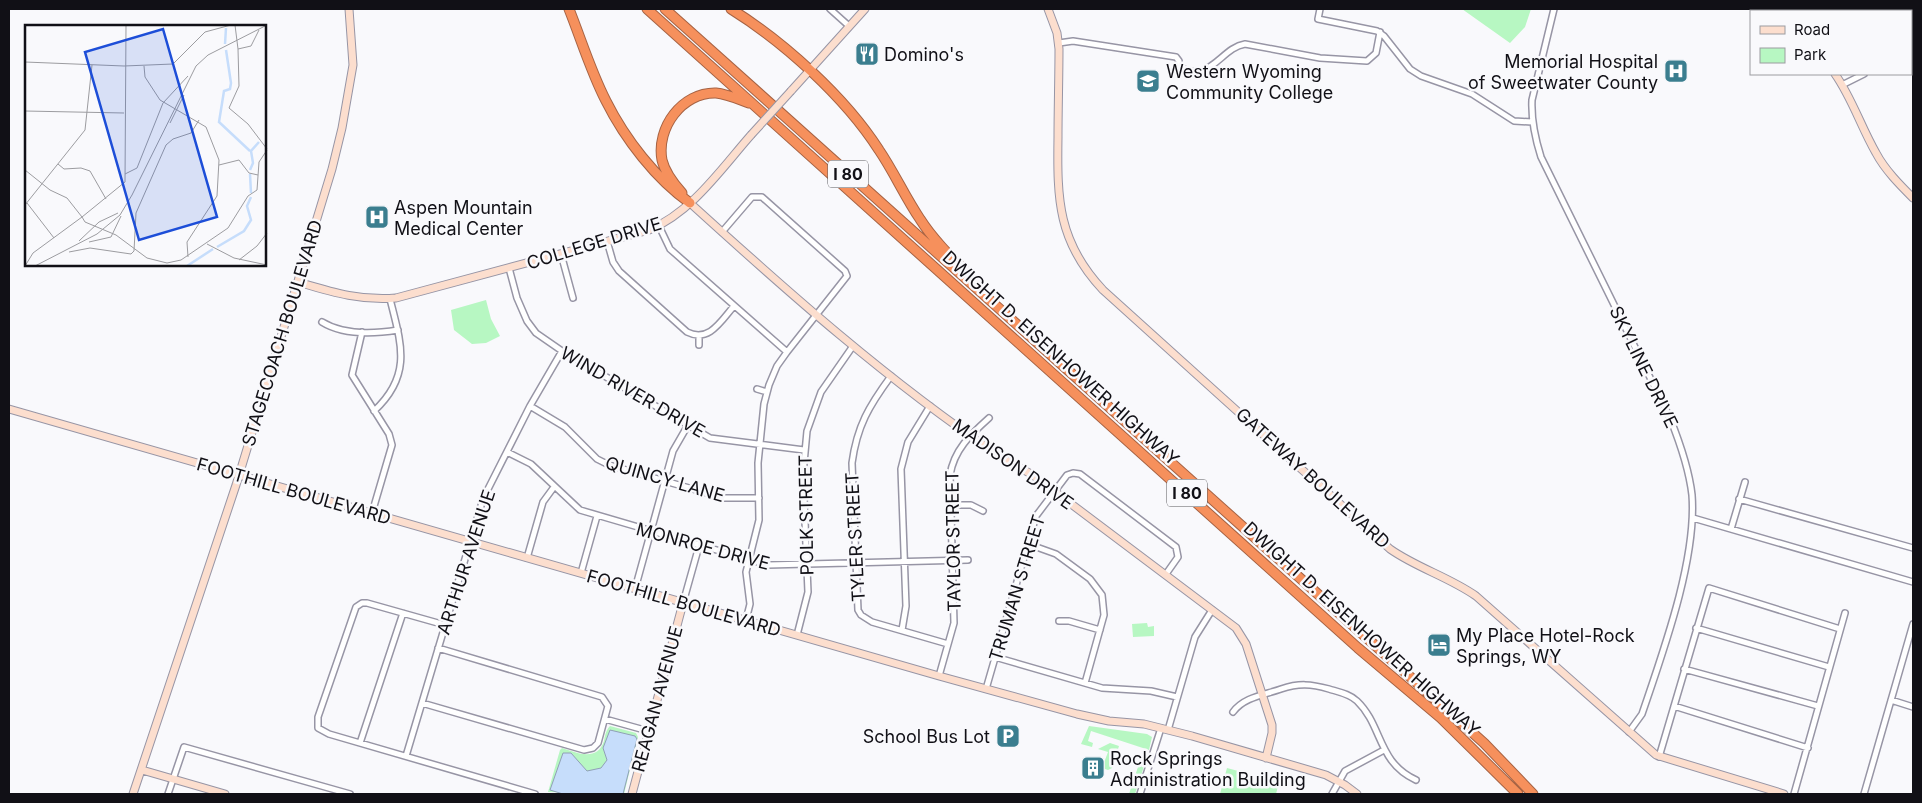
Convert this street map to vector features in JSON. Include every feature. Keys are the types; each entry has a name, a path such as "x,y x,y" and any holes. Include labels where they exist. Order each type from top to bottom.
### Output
{"highway":[{"path":"569,9 606,101 640,154 668,188 690,203"},
{"name":"DWIGHT D. EISENHOWER HIGHWAY","path":"647,9 1358,648 1441,718 1518,794"},
{"name":"DWIGHT D. EISENHOWER HIGHWAY","path":"665,9 1484,743 1533,794"},
{"name":"I 80","path":"731,9 764,30 842,100 879,149 920,220 944,250 1032,338"},
{"name":"I 80","path":"690,203 670,179 662,162 660,144 665,127 674,113 700,95 716,93 732,96 755,106"}],"main road":[{"name":"STAGECOACH BOULEVARD","path":"134,794 239,476 298,282 342,128 353,65 349,9"},
{"name":"COLLEGE DRIVE","path":"298,282 345,297 368,300 390,299 659,226 674,217 690,203 865,9"},
{"name":"GATEWAY BOULEVARD","path":"1048,9 1054,21 1059,43 1057,174 1059,208 1068,238 1092,278 1390,549 1415,565 1454,581 1476,596 1659,757 1784,794"},
{"path":"1836,75 1877,155 1897,182 1913,198"},
{"name":"MADISON DRIVE","path":"690,203 816,316 891,376 970,435 1054,490 1236,628 1244,638 1272,725 1266,758"},
{"name":"FOOTHILL BOULEVARD","path":"9,409 939,676 1077,714 1164,729 1266,758 1338,781 1357,794"},
{"name":"REAGAN AVENUE","path":"632,794 684,603"},
{"path":"142,770 226,794"}],"street":[{"path":"830,9 849,26"},
{"path":"1320,9 1318,19 1380,32 1415,73 1472,94 1514,121 1532,122"},
{"name":"SKYLINE DRIVE","path":"1554,9 1534,88 1532,122 1541,158 1632,343 1656,386 1679,440 1690,478 1692,518 1685,572 1642,714 1629,732"},
{"path":"1059,43 1073,41 1176,57 1179,60 1178,68 1201,71 1237,46 1250,44 1270,50 1367,61 1376,53 1380,32"},
{"path":"1842,85 1862,75"},
{"path":"722,232 752,197 762,197 845,271 847,276 777,366 767,392 760,445 758,531 749,560 746,581 750,604 746,620"},
{"path":"659,226 670,249 787,352"},
{"path":"607,241 613,262 619,271 687,332 699,336 711,332 734,306"},
{"path":"561,254 574,298"},
{"name":"WIND RIVER DRIVE","path":"509,268 517,298 527,321 542,337 562,351 710,438 804,450"},
{"path":"374,411 390,394 402,359 402,348 390,299"},
{"path":"322,322 333,327 362,332 398,330"},
{"path":"362,332 352,376 389,434 392,445 372,513"},
{"path":"699,336 699,345"},
{"name":"POLK STREET","path":"798,635 807,604 804,450 813,412 821,392 853,346"},
{"name":"ARTHUR AVENUE","path":"406,756 483,499 530,406 562,351"},
{"name":"TYLER STREET","path":"891,376 868,409 854,444 852,463 857,602 861,615 872,622 948,644"},
{"path":"756,389 767,392"},
{"name":"QUINCY LANE","path":"530,406 565,427 597,459 609,465 724,498 759,498"},
{"path":"902,630 906,606 901,469 903,454 914,429 930,406"},
{"name":"TAYLOR STREET","path":"939,676 954,622 951,464 970,435 989,418"},
{"path":"634,589 673,451 688,425"},
{"name":"MONROE DRIVE","path":"507,452 531,464 580,510 774,566 968,560"},
{"name":"TRUMAN STREET","path":"986,689 1036,516 1067,475 1076,473 1175,545 1178,557 1166,574"},
{"path":"1731,529 1745,482"},
{"path":"527,558 542,502 554,486"},
{"path":"1739,499 1913,548"},
{"path":"951,505 971,505 983,510"},
{"path":"581,574 597,516"},
{"path":"1692,518 1913,582"},
{"path":"1028,544 1052,551 1096,584 1105,608 1085,683"},
{"name":"REAGAN AVENUE","path":"684,603 700,546"},
{"path":"1659,757 1709,588 1840,629"},
{"path":"445,625 367,603 356,606 316,724 322,731 535,794"},
{"path":"1140,794 1177,697 1195,637 1212,610"},
{"path":"360,743 403,613"},
{"path":"1794,794 1845,613"},
{"path":"1059,622 1069,621 1100,630"},
{"path":"1864,794 1913,624"},
{"path":"1696,628 1829,667"},
{"path":"422,702 584,750 596,746 605,719 607,703 599,696 438,648"},
{"path":"995,657 1110,690 1151,691 1177,697"},
{"path":"1684,669 1818,706"},
{"path":"1233,712 1243,702 1307,683 1347,695 1361,706 1384,750 1399,770 1416,780"},
{"path":"1891,700 1913,707"},
{"path":"1674,706 1808,748"},
{"path":"605,719 648,732"},
{"path":"168,794 184,747 350,794"},
{"path":"1332,794 1338,781 1350,767 1384,750"}],"green space":[{"path":"1462,9 1531,9 1525,27 1510,43"},
{"path":"486,300 491,319 500,336 486,343 472,344 454,330 451,310"},
{"path":"1147,623 1148,627 1154,626 1154,636 1133,637 1132,624"},
{"path":"610,726 636,733 638,737 624,794 548,792 560,750 562,748 580,754 597,752 601,748"},
{"path":"1089,726 1147,734 1152,737 1149,750 1091,731 1088,741 1093,743 1092,747 1081,744"},
{"path":"1110,743 1119,746 1112,768 1108,770 1102,768 1108,752 1098,749"},
{"path":"1143,752 1148,754 1135,794 1129,794"},
{"path":"1227,768 1279,782 1276,794 1220,794"}],"water":[{"path":"610,730 635,736 637,739 623,794 563,794 550,790 563,753 571,753 587,771 601,768 607,760 603,748"}],"place":[{"name":"Domino's","path":"867,54"},
{"name":"Memorial Hospital of Sweetwater County","path":"1676,71"},
{"name":"Western Wyoming Community College","path":"1148,81"},
{"name":"Aspen Mountain Medical Center","path":"377,217"},
{"name":"My Place Hotel-Rock Springs, WY","path":"1439,645"},
{"name":"School Bus Lot","path":"1008,736"},
{"name":"Rock Springs Administration Building","path":"1093,768"}]}
